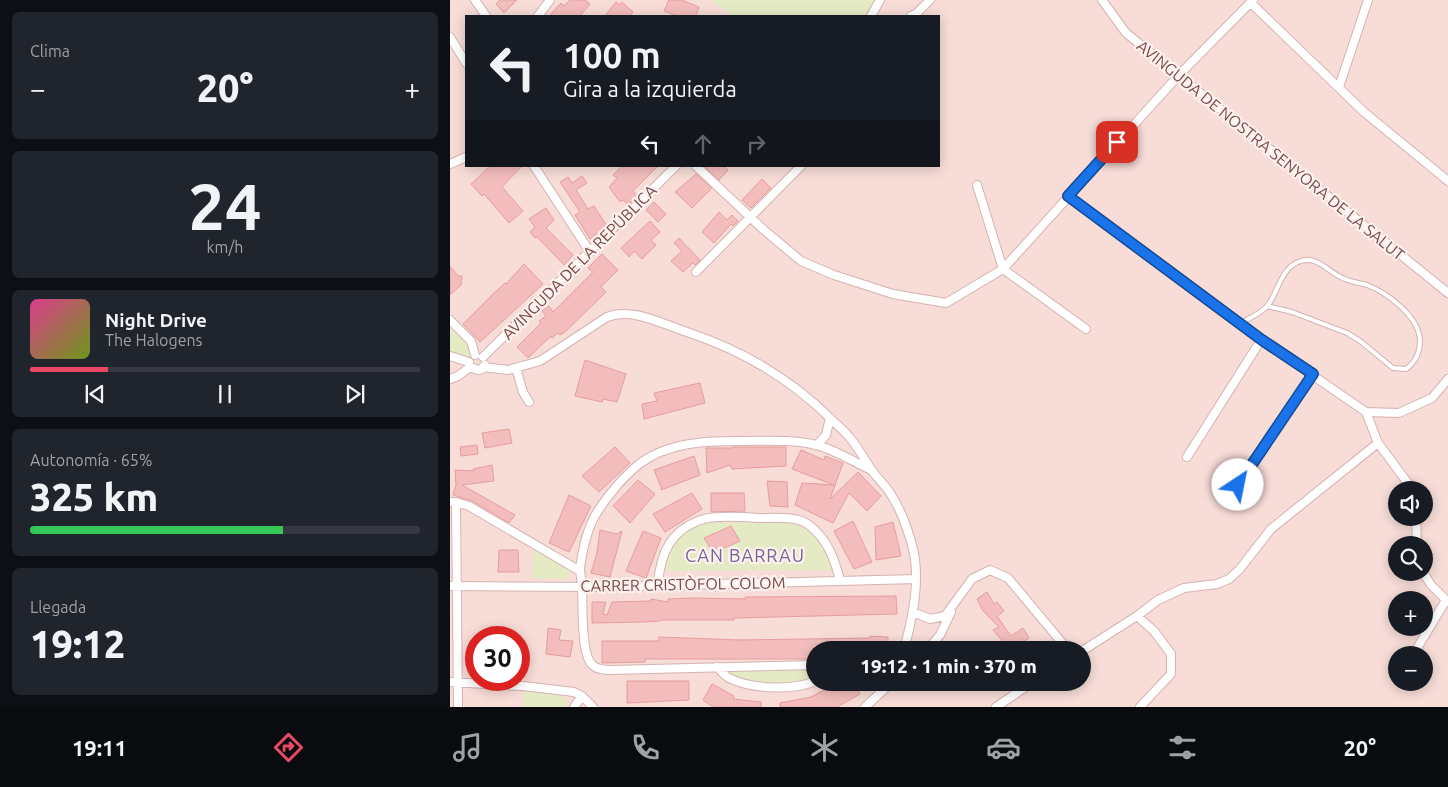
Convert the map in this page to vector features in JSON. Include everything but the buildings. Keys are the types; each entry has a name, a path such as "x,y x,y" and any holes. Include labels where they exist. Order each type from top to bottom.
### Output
{"street":[{"path":"475,0 485,15"},
{"path":"539,15 550,0"},
{"path":"872,15 880,0"},
{"path":"914,15 930,0"},
{"name":"AVINGUDA DE NOSTRA SENYORA DE LA SALUT","path":"1102,0 1126,33 1448,293"},
{"path":"1339,87 1368,0"},
{"path":"697,167 801,261 834,275 893,294 946,303 1003,269 1179,75 1252,1 1364,112 1448,181"},
{"path":"450,37 465,61"},
{"path":"450,164 465,157"},
{"path":"535,167 590,252"},
{"name":"AVINGUDA DE LA REPÚBLICA","path":"479,356 590,252 675,167"},
{"path":"696,272 800,167"},
{"path":"977,185 1003,269 1086,328"},
{"path":"1068,196 1239,324 1366,412 1378,443 1406,481"},
{"path":"450,356 478,370 483,367 500,370 516,368 548,357 607,318 616,314 627,313 692,334 734,350 761,364 820,406 850,438 871,470 890,493 905,521 914,554 916,579 913,612 906,641"},
{"path":"450,320 471,341 479,356 485,362 483,367"},
{"path":"1187,456 1262,340"},
{"path":"450,379 458,376 469,365 470,358 479,356"},
{"path":"516,368 523,392 529,402"},
{"path":"1238,485 1313,374"},
{"path":"1366,412 1399,412 1432,398 1448,379"},
{"path":"818,445 826,435 830,418"},
{"path":"806,665 598,669 590,663 586,647 580,571 583,550 591,523 624,478 639,464 676,446 704,441 798,442 818,445 871,470"},
{"path":"1091,645 1158,600 1184,588 1217,584 1229,579 1239,570 1271,529 1378,443"},
{"path":"458,707 454,682 453,502 469,506 580,571"},
{"path":"658,585 662,554 671,539 688,526 706,519 722,518 787,518 807,524 823,537 833,554 840,580"},
{"path":"935,641 972,579 990,570 1008,578 1060,641"},
{"name":"CARRER CRISTÒFOL COLOM","path":"454,586 582,587 916,579"},
{"path":"1419,646 1447,601 1429,581"},
{"path":"913,612 930,619 945,616 955,605"},
{"path":"1137,616 1154,631 1171,654 1171,674 1140,707"},
{"path":"717,667 728,678 752,686 806,685"},
{"path":"454,682 574,692 582,696 593,707"},
{"path":"865,707 882,691"},
{"path":"996,707 1020,691"},
{"path":"574,707 582,696"}],"lane":[{"path":"1239,324 1267,306 1285,274 1296,263 1307,260 1318,261 1344,279 1369,286 1396,303 1411,317 1419,334 1420,349 1415,363 1406,369 1393,368 1369,348 1346,333 1292,312 1267,306"}],"shaded area":[{"path":"450,0 1448,0 1448,707 450,707"}],"green space":[{"path":"711,0 876,0 866,15 732,15"},
{"path":"450,329 464,341 473,354 468,361 450,355"},
{"path":"788,522 806,529 818,539 827,552 834,570 667,571 666,561 675,539 691,529 706,523"},
{"path":"534,548 569,570 568,578 531,579"},
{"path":"806,666 806,683 752,685 728,676 719,668"},
{"path":"524,692 557,693 567,700 566,707 523,707"}],"district":[{"name":"CAN BARRAU","path":"745,556"}],"route":[{"path":"1117,142 1068,196 1262,340 1313,374 1238,485"}]}
